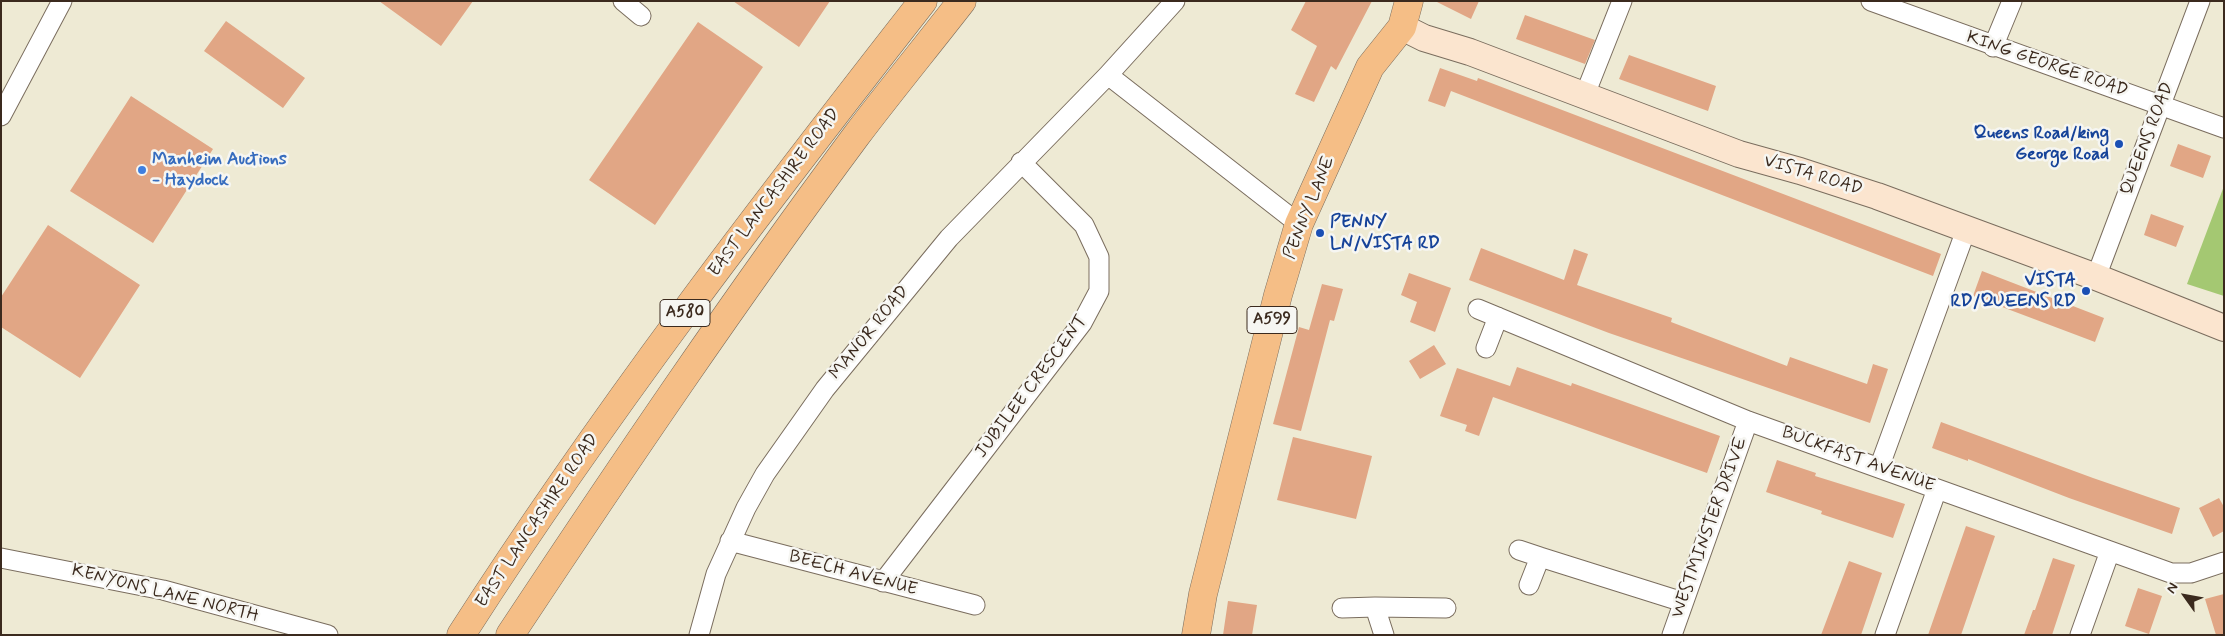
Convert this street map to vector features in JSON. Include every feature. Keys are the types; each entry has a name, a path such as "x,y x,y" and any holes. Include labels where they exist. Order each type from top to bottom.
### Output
{"main road":[{"name":"EAST LANCASHIRE ROAD","path":"461,635 492,586 598,433 697,296 923,1"},
{"name":"EAST LANCASHIRE ROAD","path":"510,635 617,474 726,316 856,136 962,1"},
{"name":"PENNY LANE","path":"1196,635 1207,576 1278,295 1299,224 1370,67 1402,27 1410,1"},
{"name":"VISTA ROAD","path":"1402,27 1424,38 1470,52 1584,97 1739,154 1877,196 2096,277 2224,328"},
{"path":"455,635 492,586"}],"street":[{"path":"1,116 62,1"},
{"path":"623,1 641,16"},
{"name":"MANOR ROAD","path":"699,635 714,582 730,541 765,474 831,381 943,244 1108,74 1175,1"},
{"path":"1584,97 1622,1"},
{"name":"KING GEORGE ROAD","path":"1871,1 1993,47 2224,128"},
{"path":"1993,47 2012,1"},
{"name":"QUEENS ROAD","path":"2096,277 2200,1"},
{"path":"1108,74 1299,224"},
{"name":"JUBILEE CRESCENT","path":"882,582 1082,323 1099,291 1099,257 1084,225 1021,162"},
{"path":"1879,468 1966,230"},
{"name":"BUCKFAST AVENUE","path":"1478,309 1748,421 2171,573 2191,572 2224,562"},
{"path":"1486,348 1498,317"},
{"name":"WESTMINSTER DRIVE","path":"1672,635 1748,421"},
{"path":"1885,635 1937,489"},
{"name":"BEECH AVENUE","path":"730,541 976,606"},
{"path":"1519,550 1683,602"},
{"path":"2080,635 2110,551"},
{"name":"KENYONS LANE NORTH","path":"1,558 163,590 328,635"},
{"path":"1530,585 1540,558"},
{"path":"1376,607 1384,635"},
{"path":"1342,608 1446,608"}],"green space":[{"path":"2224,186 2224,296 2187,284"}],"building":[{"path":"379,1 473,1 441,46"},
{"path":"733,1 830,1 799,47"},
{"path":"1306,1 1372,1 1336,70 1331,66 1314,102 1295,94 1317,46 1291,30"},
{"path":"1435,1 1479,1 1471,19"},
{"path":"1525,15 1595,40 1585,64 1516,39"},
{"path":"226,21 305,78 283,108 204,51"},
{"path":"698,22 763,67 655,225 589,180"},
{"path":"1629,55 1716,86 1708,111 1619,79"},
{"path":"1440,68 1477,81 1478,78 1941,254 1933,276 1451,91 1445,107 1428,101"},
{"name":"Manheim Auctions - Haydock","path":"131,96 213,149 153,243 70,191"},
{"path":"2178,144 2211,156 2203,178 2170,166"},
{"path":"2151,214 2184,226 2176,247 2144,235"},
{"path":"48,225 140,285 80,378 1,327 1,297"},
{"path":"1481,248 1564,280 1574,249 1588,254 1577,285 1672,318 1671,322 1787,366 1790,357 1867,384 1873,364 1888,369 1870,423 1609,333 1469,280"},
{"path":"1982,271 2104,318 2095,342 1973,296"},
{"path":"1409,273 1451,288 1435,332 1410,322 1417,302 1401,295"},
{"path":"1322,284 1343,289 1334,321 1330,320 1301,431 1273,424 1299,327 1309,330"},
{"path":"1434,345 1446,364 1420,379 1409,361"},
{"path":"1517,367 1571,386 1572,383 1720,436 1707,473 1493,397 1479,436 1465,431 1467,425 1440,416 1457,368 1510,386"},
{"path":"1941,422 2180,508 2172,534 2069,498 1968,459 1968,461 1932,448"},
{"path":"1293,437 1372,456 1356,519 1277,500"},
{"path":"1777,460 1816,473 1815,476 1905,504 1893,538 1821,514 1822,511 1766,492"},
{"path":"2219,498 2224,507 2224,531 2213,537 2199,508"},
{"path":"1966,526 1995,536 1961,635 1928,635"},
{"path":"2053,558 2075,565 2052,635 2024,635 2033,610 2035,610"},
{"path":"1849,561 1882,573 1861,635 1821,635"},
{"path":"2138,588 2162,596 2149,634 2125,626"},
{"path":"2224,594 2224,635 2216,635 2205,599"},
{"path":"1228,601 1257,605 1252,635 1223,635"}],"place":[{"name":"Queens Road/king George Road","path":"2119,144"},
{"name":"Manheim Auctions - Haydock","path":"142,170"},
{"name":"PENNY LN/VISTA RD","path":"1320,233"},
{"name":"VISTA RD/QUEENS RD","path":"2086,291"}]}
